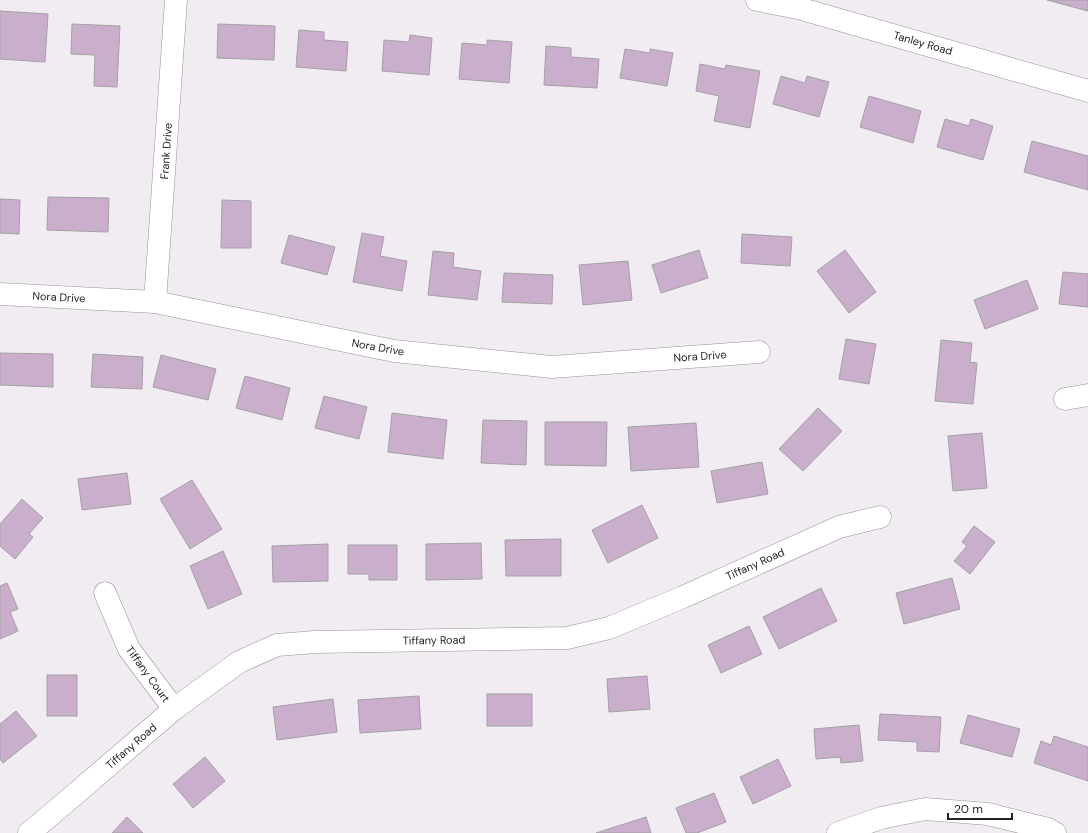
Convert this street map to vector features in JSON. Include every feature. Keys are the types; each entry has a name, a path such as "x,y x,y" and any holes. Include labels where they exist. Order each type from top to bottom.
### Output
{"street":[{"name":"Frank Drive","path":"155,302 176,0"},
{"name":"Tanley Road","path":"757,0 798,8 1088,91"},
{"name":"Nora Drive","path":"0,294 155,302 394,351 552,367 759,352"},
{"path":"1065,399 1088,395"},
{"name":"Tiffany Road","path":"29,833 174,709 239,662 277,646 315,642 567,638 609,628 683,597 839,527 880,517"},
{"name":"Tiffany Court","path":"106,593 129,649 174,709"},
{"path":"838,833 881,818 925,809 988,814 1048,829 1055,833"}],"building":[{"path":"1047,0 1088,0 1088,11"},
{"path":"0,11 48,14 45,62 0,59"},
{"path":"72,24 120,26 117,87 94,86 95,55 71,54"},
{"path":"218,24 275,26 274,60 217,58"},
{"path":"299,30 324,32 324,40 348,42 346,71 296,67"},
{"path":"410,35 432,38 429,75 382,71 384,40 409,42"},
{"path":"487,40 512,42 509,83 459,79 462,43 487,45"},
{"path":"546,46 571,48 571,57 599,59 597,88 544,85"},
{"path":"625,49 650,53 650,49 673,53 667,86 620,78"},
{"path":"700,64 725,69 726,65 760,71 750,128 714,121 719,96 696,91"},
{"path":"781,76 805,83 807,76 829,82 819,117 773,104"},
{"path":"869,96 921,111 913,143 860,127"},
{"path":"945,119 969,126 971,119 993,126 983,160 937,147"},
{"path":"1032,141 1088,156 1088,190 1024,172"},
{"path":"48,197 109,198 108,232 47,230"},
{"path":"0,199 20,200 19,234 0,233"},
{"path":"222,200 251,201 251,248 221,248"},
{"path":"362,233 384,237 380,256 407,261 402,291 353,282"},
{"path":"742,234 792,237 790,266 741,263"},
{"path":"289,235 335,247 327,275 281,263"},
{"path":"699,250 708,278 661,293 652,265"},
{"path":"845,250 876,292 849,313 817,271"},
{"path":"433,251 454,253 453,267 481,271 477,300 428,295"},
{"path":"628,261 632,300 583,305 579,265"},
{"path":"1063,272 1088,274 1088,307 1059,304"},
{"path":"504,273 553,275 552,304 502,302"},
{"path":"1027,280 1038,309 985,329 974,300"},
{"path":"846,339 876,344 869,384 839,379"},
{"path":"941,340 972,343 970,362 977,363 973,404 935,401"},
{"path":"0,353 53,354 53,387 0,385"},
{"path":"93,354 143,357 142,389 91,387"},
{"path":"161,355 216,369 208,400 153,387"},
{"path":"245,376 290,388 282,420 236,408"},
{"path":"324,396 367,407 359,439 315,428"},
{"path":"818,408 842,431 803,471 779,449"},
{"path":"392,413 447,420 443,459 388,452"},
{"path":"483,420 527,421 526,465 481,463"},
{"path":"545,422 607,422 606,466 545,465"},
{"path":"696,423 699,467 631,471 628,427"},
{"path":"982,433 987,488 953,491 948,436"},
{"path":"762,462 768,494 717,503 711,471"},
{"path":"127,473 131,504 82,510 78,479"},
{"path":"192,480 222,529 190,549 160,499"},
{"path":"22,499 43,518 29,534 33,537 15,559 0,546 0,524"},
{"path":"642,505 658,538 608,563 592,530"},
{"path":"974,526 995,542 970,574 954,561 967,546 962,542"},
{"path":"561,539 561,576 506,576 505,540"},
{"path":"481,543 482,579 426,580 426,544"},
{"path":"328,544 328,581 273,582 272,546"},
{"path":"348,545 397,545 397,580 369,580 369,574 348,574"},
{"path":"223,551 242,594 208,609 190,566"},
{"path":"952,578 960,609 904,624 896,593"},
{"path":"7,583 18,609 10,612 18,631 0,639 0,586"},
{"path":"821,588 837,621 779,649 763,617"},
{"path":"749,626 762,654 721,673 708,645"},
{"path":"47,675 77,675 77,716 47,716"},
{"path":"647,676 650,709 609,712 607,679"},
{"path":"487,694 532,694 532,726 487,726"},
{"path":"419,696 421,729 360,733 358,700"},
{"path":"333,699 337,732 277,740 273,707"},
{"path":"16,711 37,736 3,763 0,759 0,724"},
{"path":"880,714 941,717 939,752 917,751 917,742 878,740"},
{"path":"968,715 1020,729 1012,757 960,743"},
{"path":"859,725 863,761 841,763 840,757 816,759 814,729"},
{"path":"1054,736 1088,747 1088,781 1034,763 1041,741 1051,745"},
{"path":"205,757 225,781 193,808 173,784"},
{"path":"778,759 791,786 753,804 740,777"},
{"path":"714,793 726,822 697,833 686,833 676,808"},
{"path":"127,817 143,833 112,833"},
{"path":"646,817 651,833 596,833"}]}
